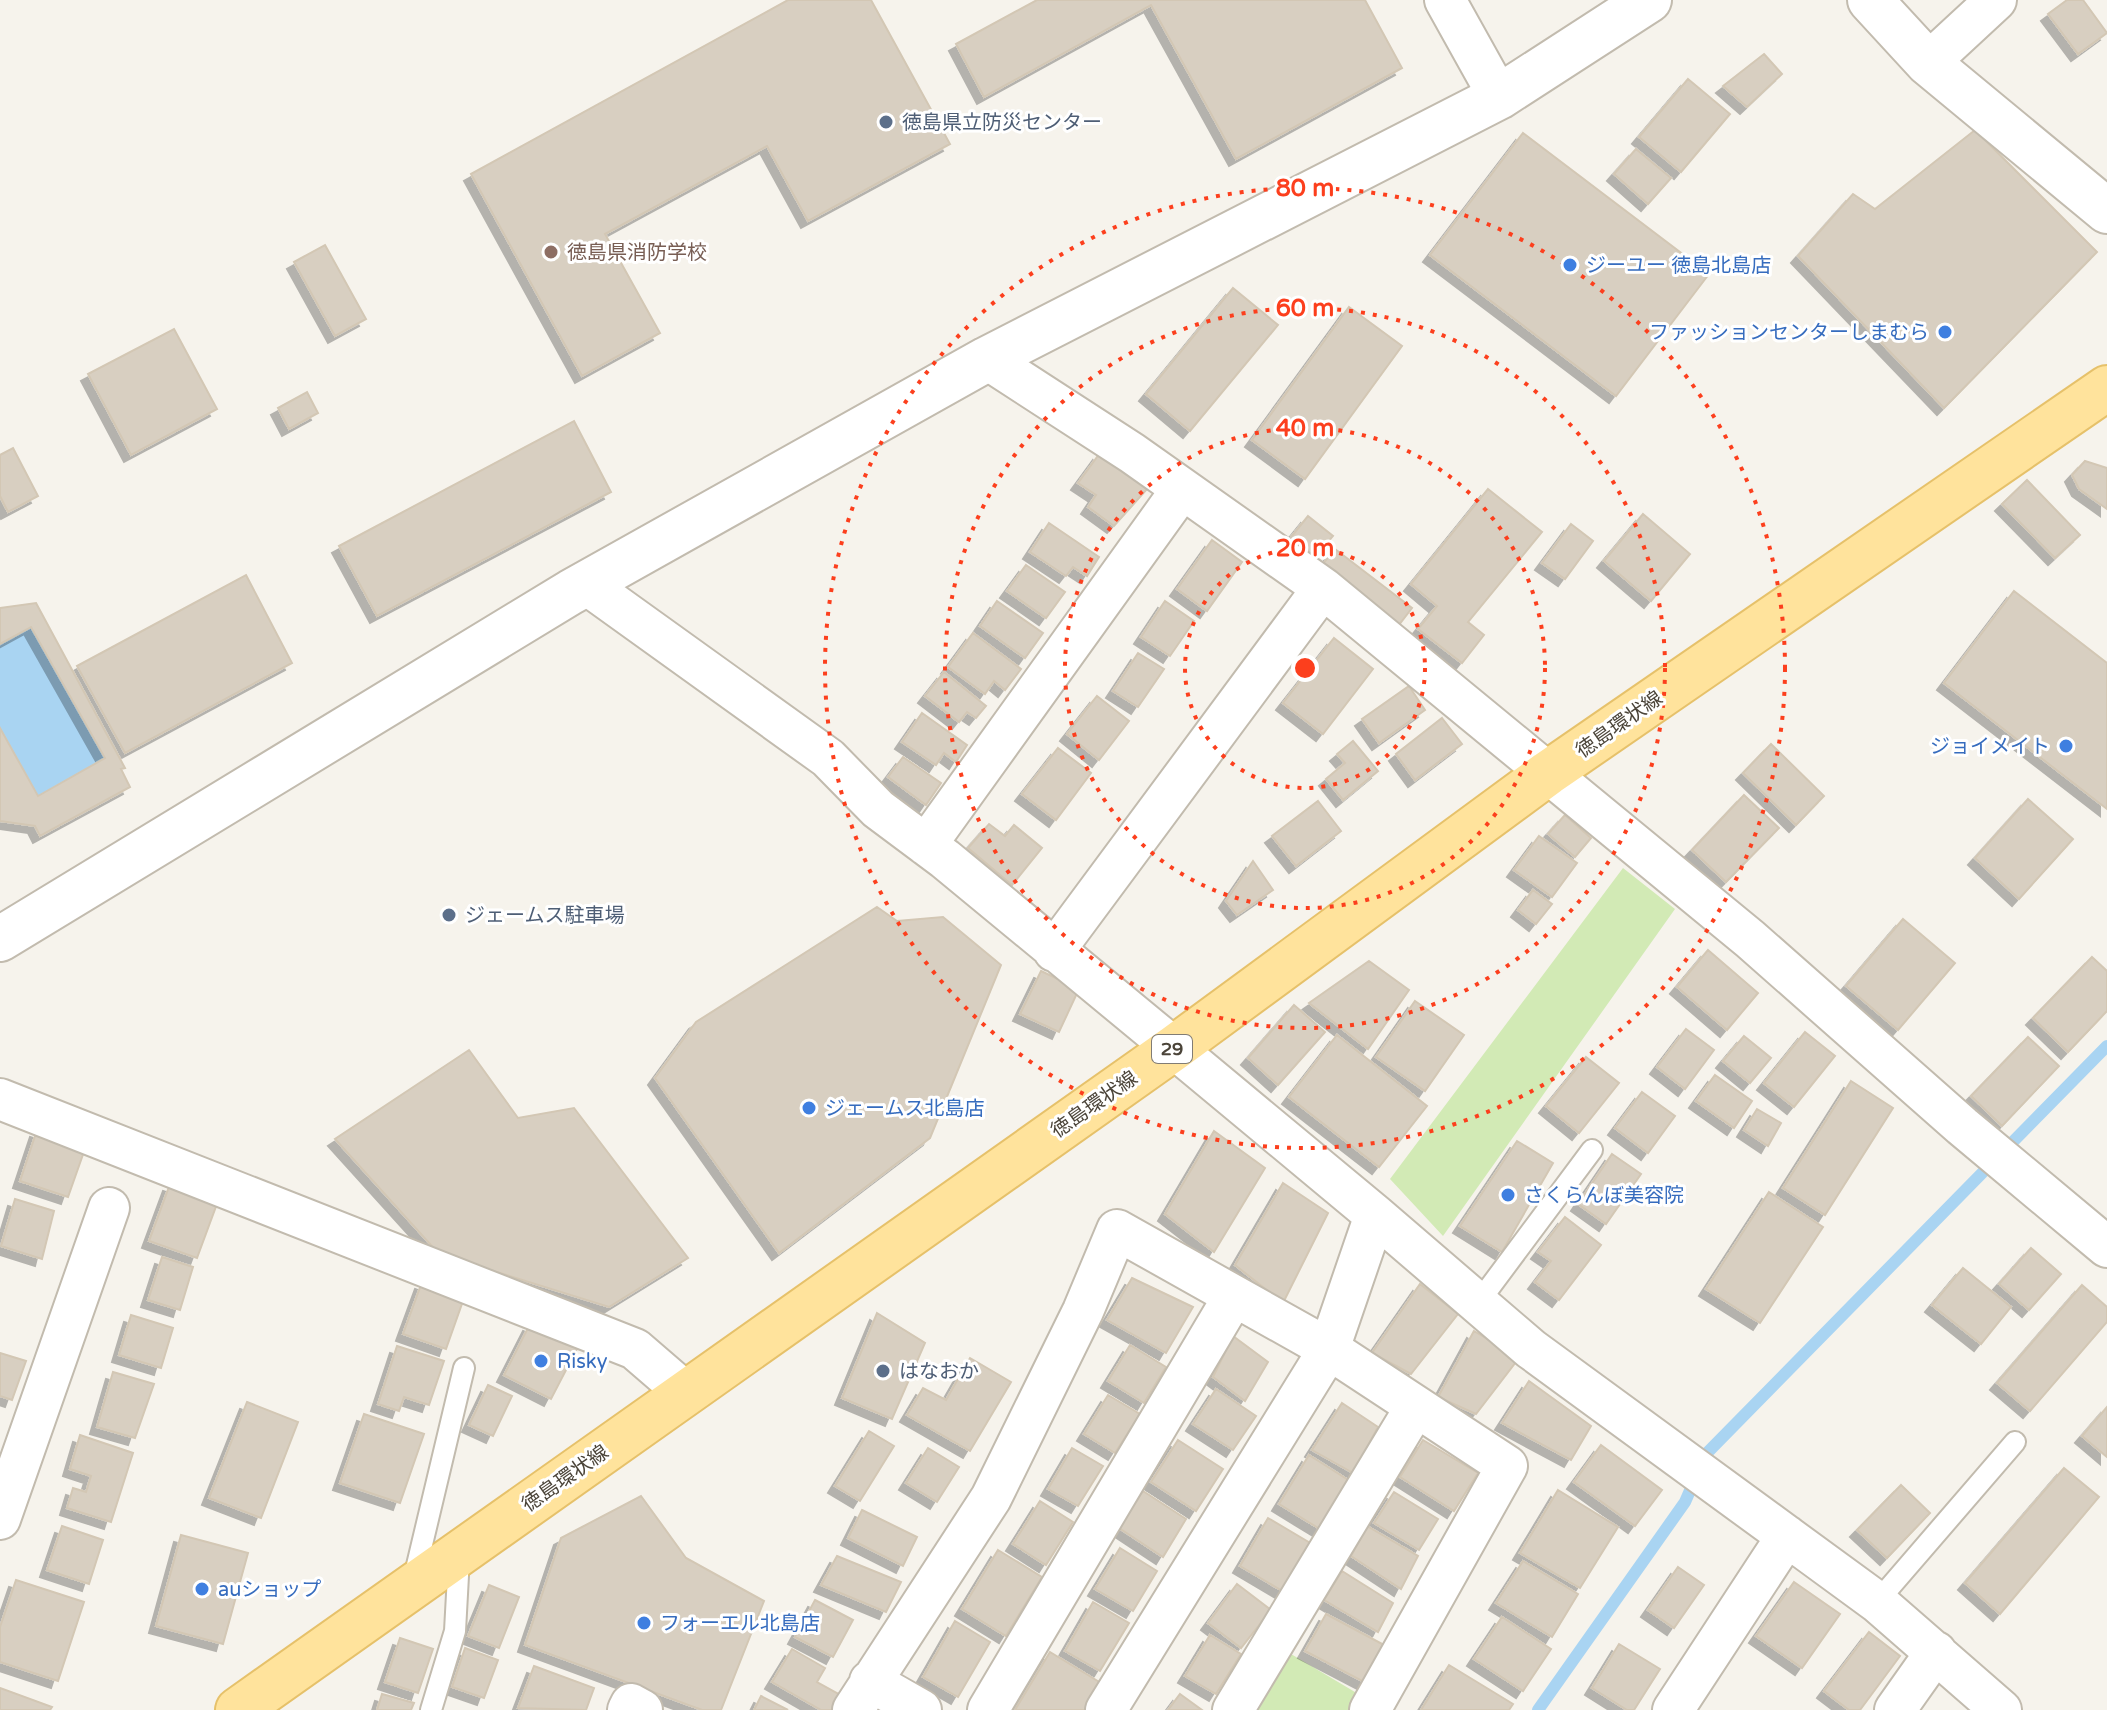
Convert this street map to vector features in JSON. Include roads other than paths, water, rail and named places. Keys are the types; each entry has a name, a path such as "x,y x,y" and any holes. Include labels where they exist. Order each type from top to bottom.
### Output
{"main road":[{"name":"徳島環状線","path":"238,1710 1174,1048 1548,773 2107,388"}],"street":[{"path":"1445,0 1499,97"},
{"path":"1,937 586,584 987,359 1499,97 1649,0"},
{"path":"1870,0 1928,63 2107,211"},
{"path":"1928,63 1996,0"},
{"path":"987,359 1132,453 1323,588 1750,939 2107,1247"},
{"path":"926,845 1182,489"},
{"path":"586,584 828,758 878,809 1174,1048 1531,1349 1877,1602 2001,1710"},
{"path":"1054,951 1323,588"},
{"path":"0,1099 635,1349 686,1393"},
{"path":"0,1519 109,1208"},
{"path":"1106,1710 1329,1349 1375,1215"},
{"path":"921,1710 861,1696 991,1498 1083,1311 1117,1230 1329,1349 1507,1466 1370,1710"},
{"path":"988,1710 1234,1296"},
{"path":"1233,1710 1415,1408"},
{"path":"1673,1710 1787,1536"},
{"path":"1895,1710 1936,1652"},
{"path":"628,1710 631,1704 642,1710"}],"lane":[{"path":"1478,1303 1592,1150"},
{"path":"411,1587 464,1368"},
{"path":"1877,1602 2015,1442"},
{"path":"431,1710 455,1631 460,1553"}],"water":[{"path":"31,627 105,758 38,796 0,728 0,644"}],"waterway":[{"path":"1538,1710 1685,1502 1706,1454 2107,1046"}],"place":[{"name":"徳島県立防災センター","path":"886,122"},
{"name":"徳島県消防学校","path":"551,252"},
{"name":"ジーユー 徳島北島店","path":"1570,265"},
{"name":"ファッションセンターしまむら","path":"1945,332"},
{"name":"ジョイメイト","path":"2066,746"},
{"name":"ジェームス駐車場","path":"449,915"},
{"name":"ジェームス北島店","path":"809,1108"},
{"name":"さくらんぼ美容院","path":"1508,1195"},
{"name":"Risky","path":"541,1361"},
{"name":"はなおか","path":"883,1371"},
{"name":"auショップ","path":"202,1589"},
{"name":"フォーエル北島店","path":"644,1623"}]}
